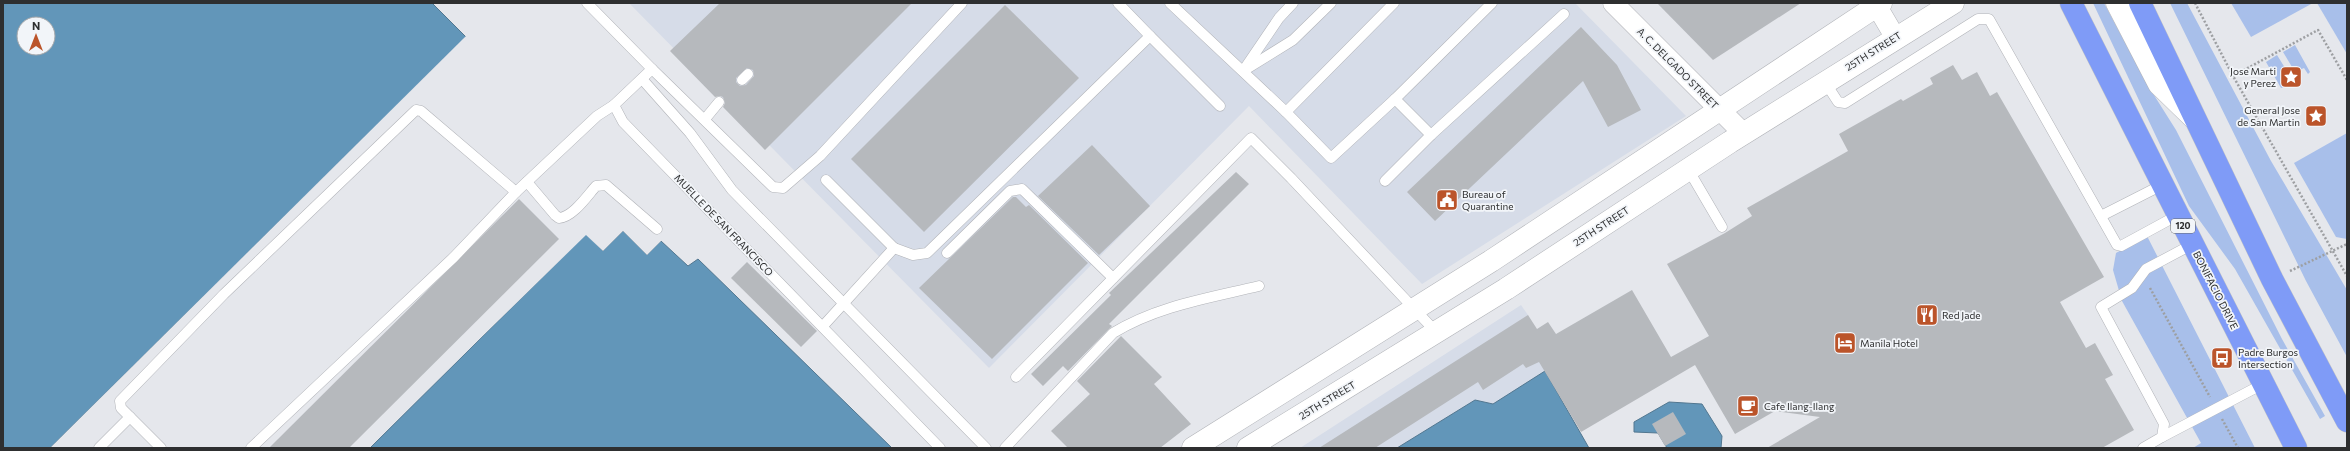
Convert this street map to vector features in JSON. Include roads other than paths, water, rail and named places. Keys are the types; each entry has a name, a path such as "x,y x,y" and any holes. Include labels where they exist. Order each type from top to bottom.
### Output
{"highway":[{"name":"BONIFACIO DRIVE","path":"2071,3 2296,448"},
{"path":"2140,3 2272,279 2347,421"}],"street":[{"name":"A. C. DELGADO STREET","path":"1613,3 1743,134"},
{"name":"25TH STREET","path":"1248,448 1437,333 1743,134 1952,3"},
{"path":"2117,3 2159,84 2194,118"},
{"path":"1193,448 1519,242 1877,4 1896,37"},
{"path":"1519,242 1537,268"}],"lane":[{"path":"588,4 652,69 705,119 773,187 783,188 820,156 962,3"},
{"path":"1118,3 1220,106"},
{"path":"1170,3 1286,112 1331,158 1395,99 1492,3"},
{"path":"1243,71 1279,18 1293,3"},
{"path":"1243,71 1293,40 1331,3"},
{"path":"1286,112 1394,3"},
{"path":"1385,181 1431,135 1564,14"},
{"path":"1825,82 1838,102 1845,103 1978,19 1989,19 2119,246 2178,215"},
{"path":"826,180 894,248 913,255 927,253 1150,36"},
{"path":"251,448 420,287 454,257 516,192 597,116 614,105 652,69"},
{"path":"642,78 690,134 732,190 986,448"},
{"path":"1395,99 1431,135"},
{"path":"705,119 719,102"},
{"name":"MUELLE DE SAN FRANCISCO","path":"614,105 623,122 940,448"},
{"path":"161,448 121,408 120,401 224,294 416,110 422,111 516,192"},
{"path":"1016,377 1251,138 1416,308 1437,333"},
{"path":"1688,170 1722,227"},
{"path":"527,182 554,215 559,218 566,217 572,212 596,186 606,186 657,229"},
{"path":"2101,216 2162,185"},
{"path":"947,253 1010,191 1022,189 1113,278"},
{"path":"2162,437 2165,430 2162,418 2101,307 2132,288 2142,274 2193,244"},
{"path":"823,326 894,248"},
{"path":"1005,448 1113,333 1132,321 1153,312 1259,286"},
{"path":"2143,448 2263,384"},
{"path":"99,448 130,417"}],"place":[{"name":"Jose Marti y Perez","path":"2291,77"},
{"name":"General Jose de San Martin","path":"2316,116"},
{"name":"Bureau of Quarantine","path":"1447,200"},
{"name":"Red Jade","path":"1927,315"},
{"name":"Manila Hotel","path":"1845,343"},
{"name":"Padre Burgos Intersection","path":"2222,358"},
{"name":"Cafe Ilang-Ilang","path":"1748,406"}]}
